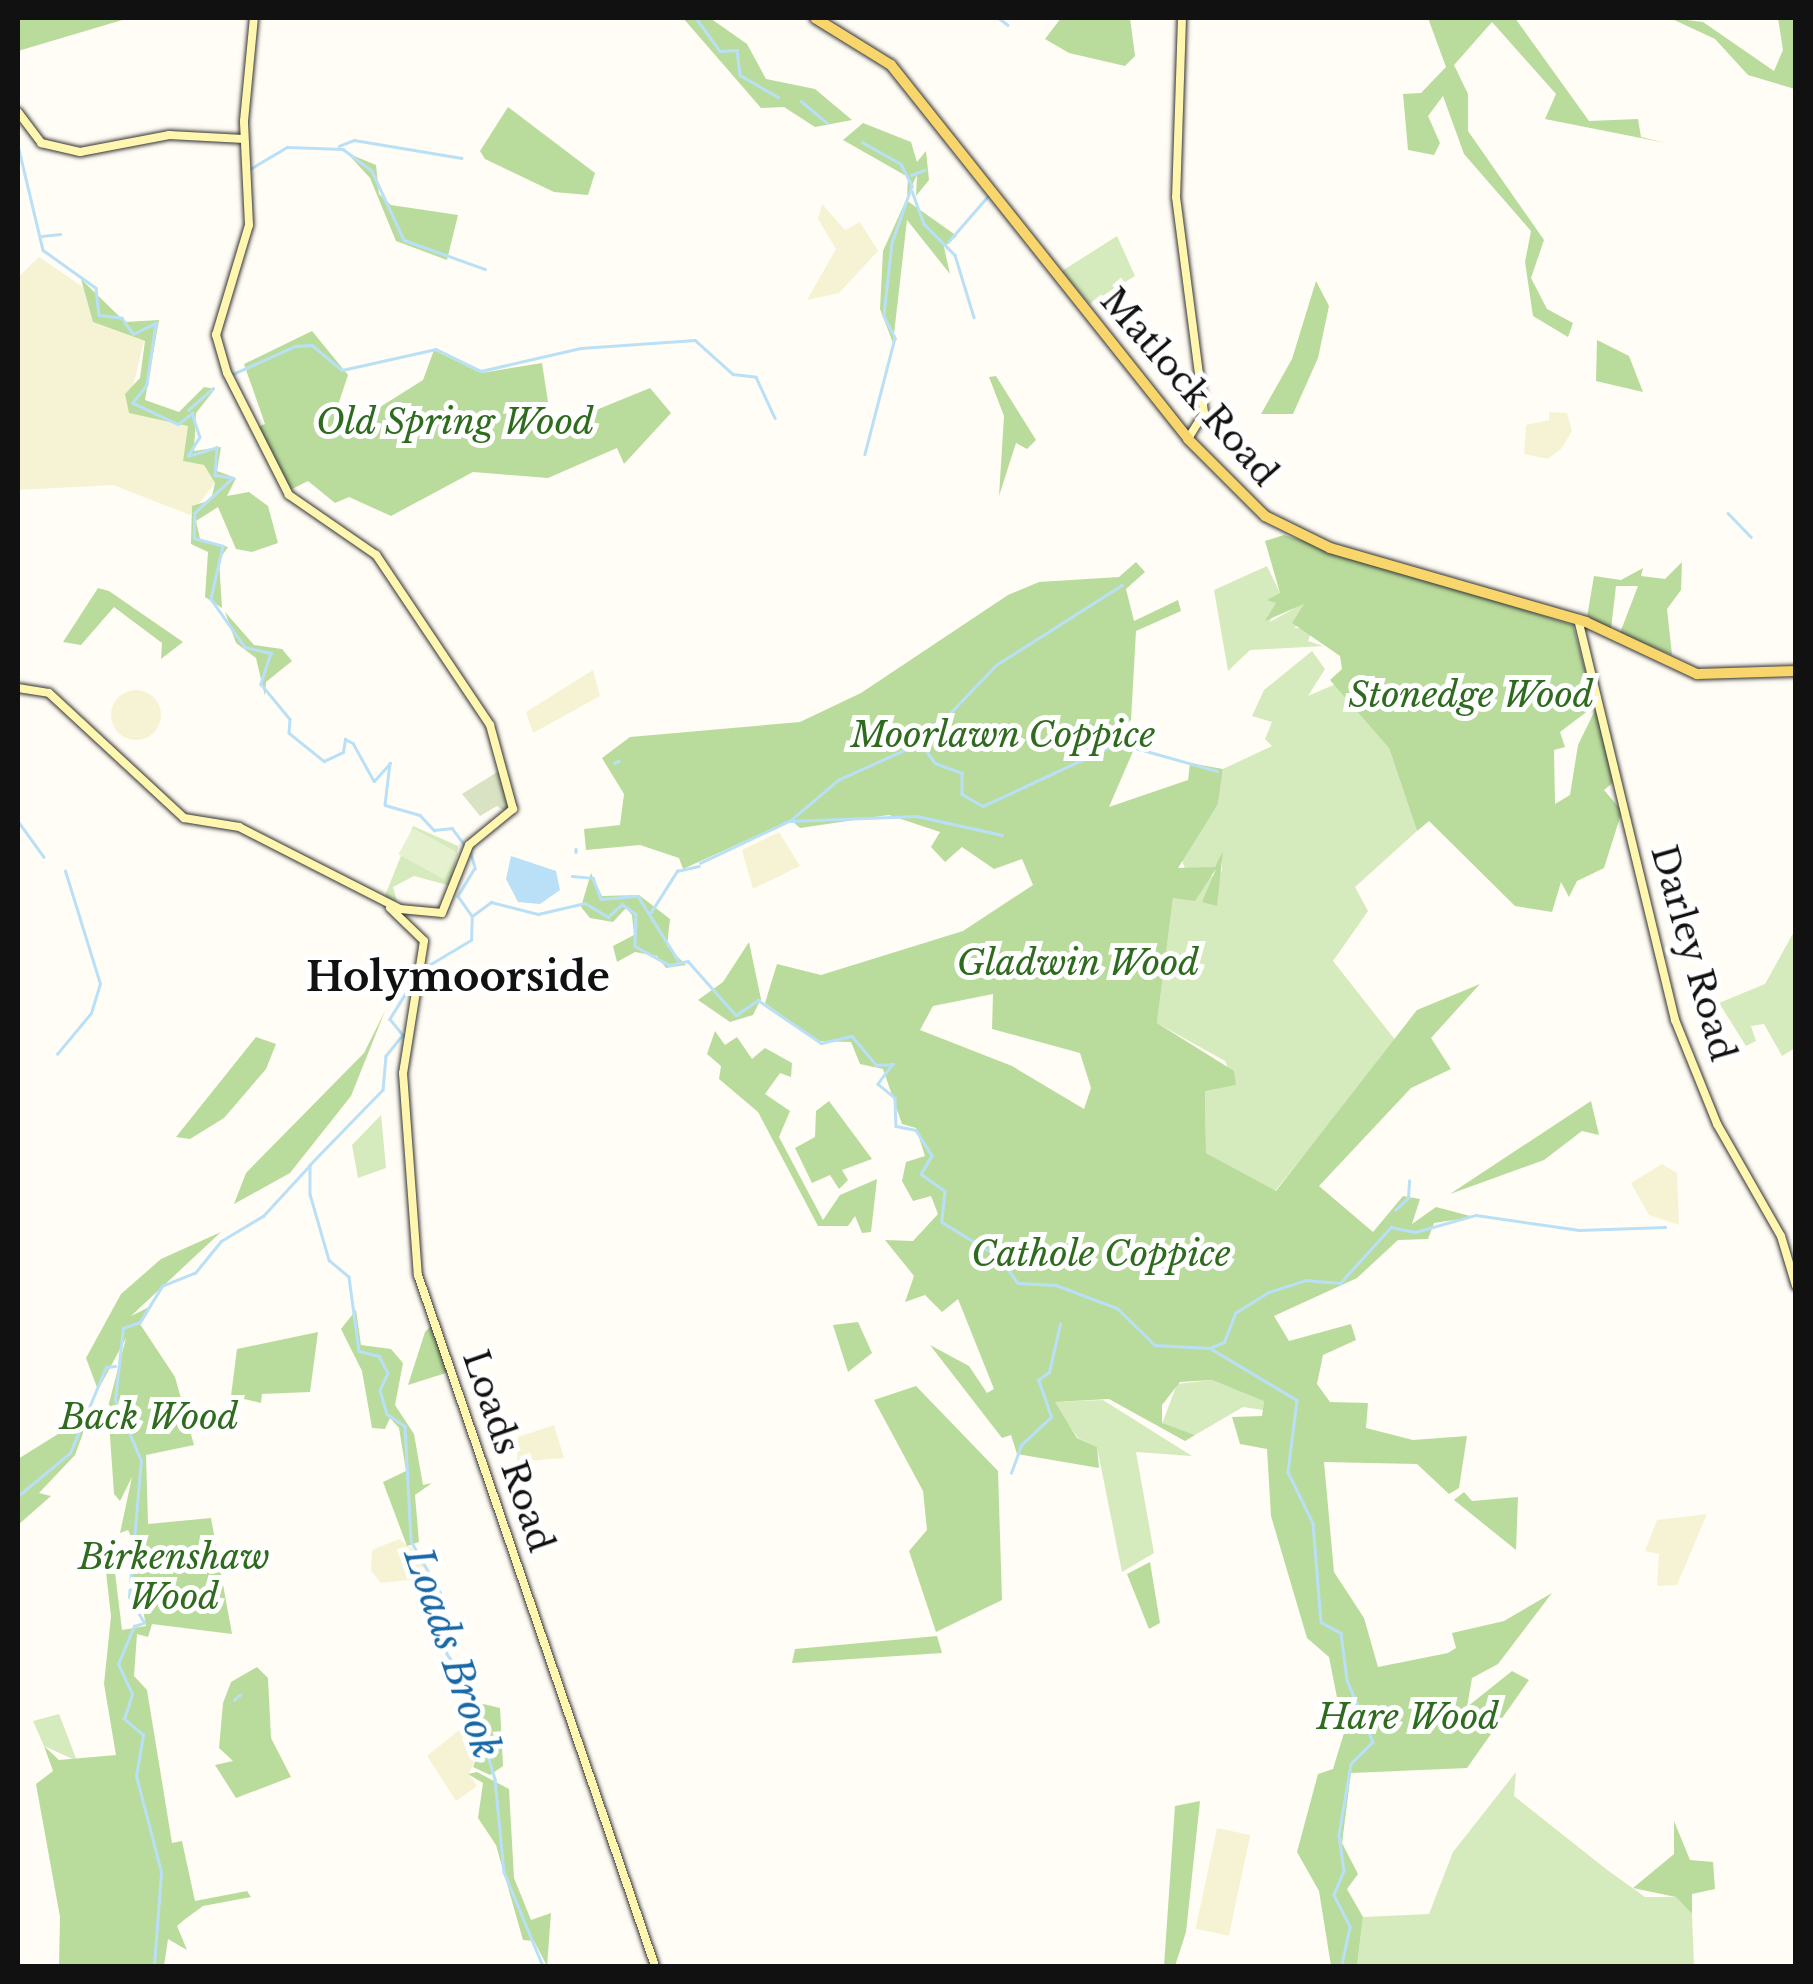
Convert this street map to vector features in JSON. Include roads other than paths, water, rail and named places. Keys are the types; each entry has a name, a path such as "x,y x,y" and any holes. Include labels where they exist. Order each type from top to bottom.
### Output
{"main road":[{"name":"Matlock Road","path":"815,18 891,65 1188,439 1246,502 1292,532 1578,619 1697,674 1796,671"}],"street":[{"path":"18,688 49,693 184,818 240,826 384,904 442,912 468,848 513,803 498,740 376,555 289,495 232,388 216,336 249,224 244,139 254,18"},
{"path":"1182,18 1176,197 1204,414 1188,439"},
{"path":"18,112 41,143 80,152 169,135 244,139"},
{"name":"Darley Road","path":"1578,619 1675,1020 1717,1124 1781,1236 1796,1286"},
{"name":"Loads Road","path":"384,904 424,940 403,1073 418,1275 655,1965"}],"water":[{"path":"511,856 556,871 560,890 540,904 518,902 506,879"}],"waterway":[{"path":"696,18 720,51 737,50 740,75 778,97"},
{"path":"999,18 1008,25"},
{"path":"801,101 827,123"},
{"path":"339,146 354,140 461,158"},
{"path":"862,142 901,164 912,186 892,243 884,316 895,338 865,454"},
{"path":"18,145 43,250 96,288 99,315 122,318 133,334 156,323 147,385 133,403 178,424 192,413 200,437 188,456 217,447 215,475 233,478 195,513 194,538 223,546 211,599 245,647 271,653 261,684 290,719 289,733 324,761 343,752 345,739 353,743 374,781 390,763 385,805 420,815 434,830 452,828 464,844"},
{"path":"250,169 287,147 343,149 372,171 404,240 485,269"},
{"path":"911,175 924,170"},
{"path":"912,191 924,224 955,255 974,317"},
{"path":"948,242 988,196"},
{"path":"42,236 60,234"},
{"path":"233,374 295,346 312,345 342,370 436,349 481,371 581,348 695,340 733,374 756,377 775,418"},
{"path":"188,410 213,388"},
{"path":"1728,513 1751,537"},
{"path":"791,820 838,780 922,742 996,665 1122,585"},
{"path":"921,743 935,763 962,773 962,794 983,806 1118,743 1217,771"},
{"path":"614,763 619,761"},
{"path":"700,863 789,821 917,816 1002,835"},
{"path":"18,821 44,857"},
{"path":"470,850 475,868 458,896 472,916 491,902 538,914 585,903 608,917 622,904 636,914 635,946 669,965 688,961 736,1015 758,1000 821,1043 852,1036 876,1065 893,1064 878,1084 895,1098 896,1126 916,1130 932,1156 921,1174 945,1191 942,1222 999,1257 1018,1283 1056,1285 1117,1308 1155,1345 1210,1348 1297,1400 1288,1472 1313,1523 1321,1622 1341,1633 1347,1680 1373,1742 1351,1764 1339,1835 1344,1871 1334,1895 1350,1927 1342,1966"},
{"path":"651,912 677,871 698,866"},
{"path":"57,1054 91,1013 100,984 65,871"},
{"path":"572,876 593,878 601,899 638,896 678,960"},
{"name":"Loads Brook","path":"424,968 471,940 472,916"},
{"name":"Loads Brook","path":"413,982 390,1019 403,1035 386,1056 383,1090 310,1165 310,1194 329,1260 349,1277 359,1351 379,1356 388,1373 380,1390 387,1414 405,1426 411,1541 440,1592 447,1654 464,1677 495,1779 504,1872 543,1966"},
{"path":"154,1966 161,1872 136,1776 143,1735 124,1719 132,1694 118,1664 134,1626 144,1623 129,1597 141,1461 115,1400 123,1328 140,1322 162,1286 195,1273 221,1241 263,1216 310,1165"},
{"path":"1408,1197 1409,1181"},
{"path":"1395,1210 1408,1198"},
{"path":"1210,1348 1224,1342 1235,1313 1269,1292 1305,1280 1340,1283 1391,1227 1415,1232 1476,1215 1579,1230 1665,1227"},
{"path":"1011,1473 1021,1445 1051,1417 1038,1380 1049,1372 1060,1324"},
{"path":"18,1496 70,1453 106,1367 115,1366"}],"district":[{"name":"Holymoorside","path":"458,977"}],"park label":[{"name":"Old Spring Wood","path":"455,422"},
{"name":"Stonedge Wood","path":"1471,695"},
{"name":"Moorlawn Coppice","path":"1003,735"},
{"name":"Gladwin Wood","path":"1078,963"},
{"name":"Cathole Coppice","path":"1101,1254"},
{"name":"Back Wood","path":"149,1417"},
{"name":"Birkenshaw Wood","path":"174,1577"},
{"name":"Hare Wood","path":"1408,1717"}]}
